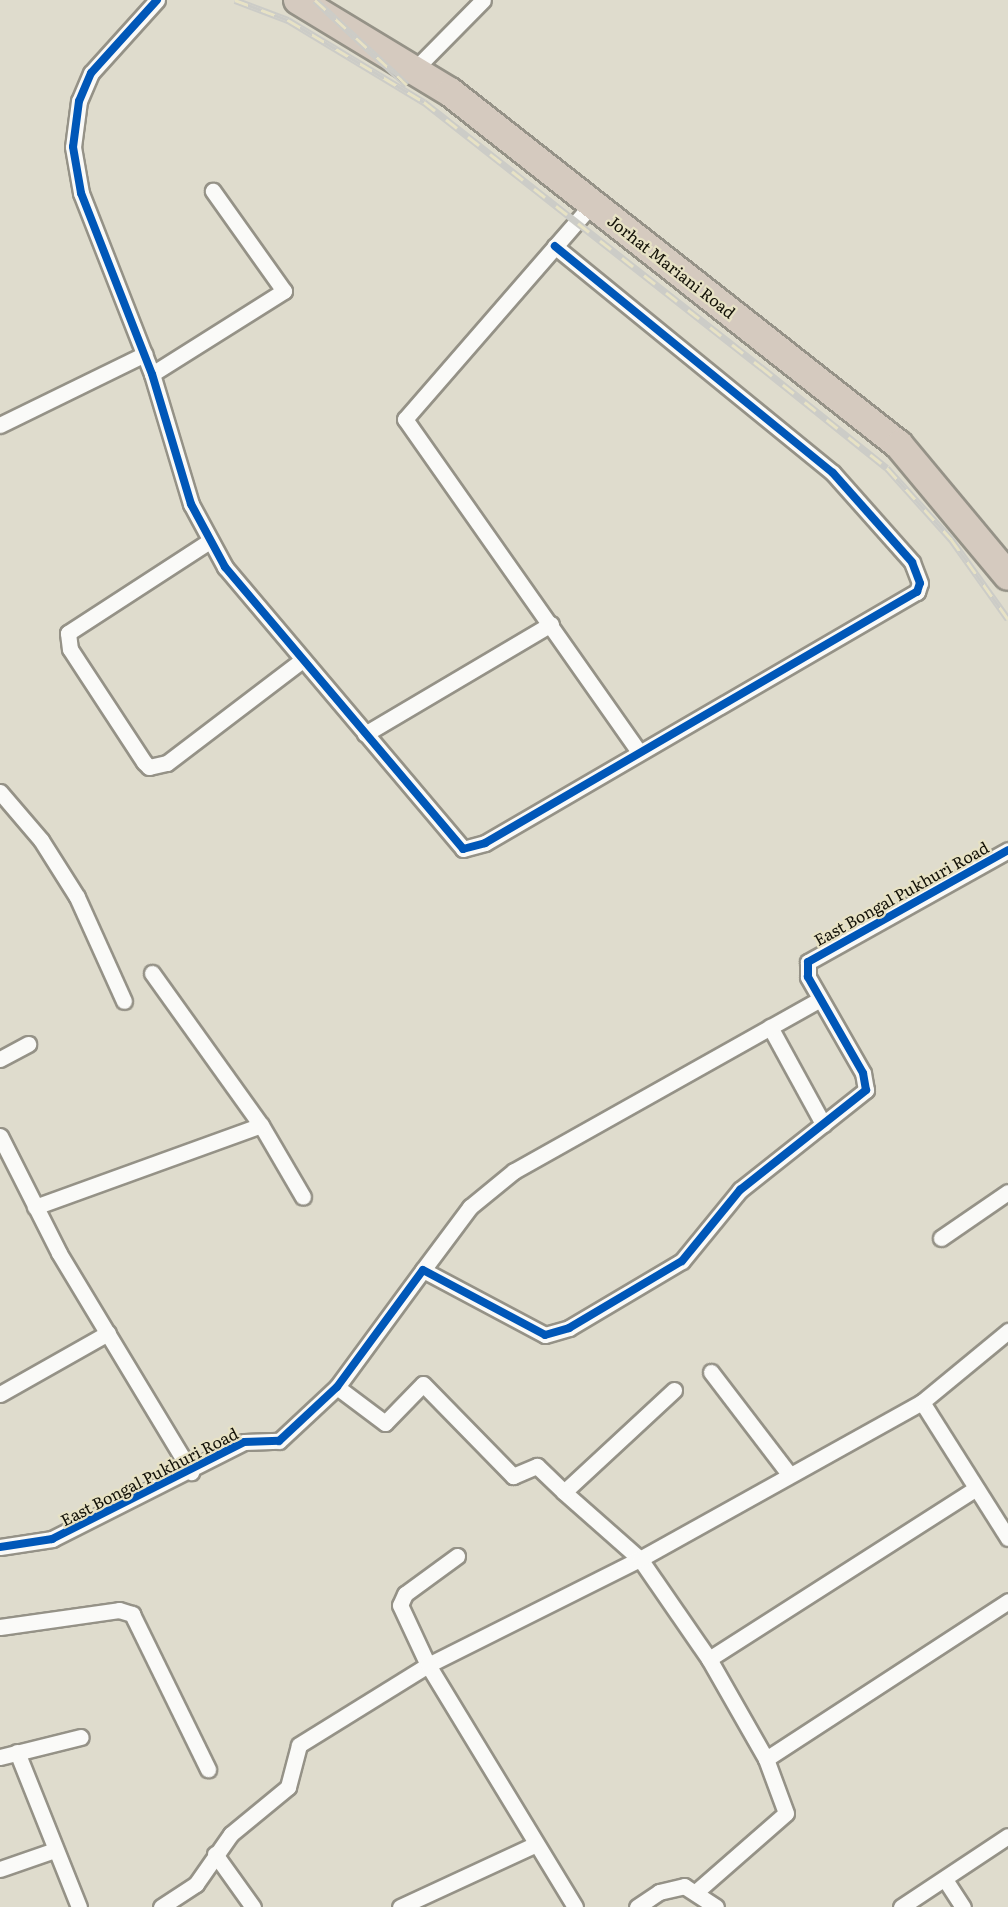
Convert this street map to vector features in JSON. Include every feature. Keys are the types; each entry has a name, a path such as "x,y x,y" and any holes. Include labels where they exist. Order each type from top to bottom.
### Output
{"highway":[{"name":"Jorhat Mariani Road","path":"298,0 414,70 592,204 899,445 1008,576"}],"street":[{"path":"158,0 91,73 79,101 73,147 81,193 145,354 191,504 208,542 300,661 463,849 485,843 917,592 918,572 833,473 555,246"},
{"path":"414,70 483,0"},
{"path":"152,374 284,291 213,191"},
{"path":"592,204 405,419 639,752"},
{"path":"0,425 145,354"},
{"path":"208,542 68,633 70,649 144,762 149,767 167,763 300,661"},
{"path":"365,734 551,624"},
{"path":"0,792 40,840 77,897 124,1001"},
{"name":"East Bongal Pukhuri Road","path":"0,1547 52,1539 191,1473 244,1442 279,1441 337,1387 423,1270 531,1330 556,1334 693,1253 732,1198 859,1097 867,1082 820,999 806,968 814,955 1008,850"},
{"path":"152,973 261,1125 303,1197"},
{"path":"423,1270 470,1207 514,1171 820,999"},
{"path":"770,1027 823,1124"},
{"path":"0,1059 28,1044"},
{"path":"35,1207 261,1125"},
{"path":"0,1136 15,1156 35,1207 191,1473"},
{"path":"941,1238 1008,1192"},
{"path":"161,1907 196,1884 215,1854 288,1787 299,1745 428,1665 640,1559 922,1402 1008,1331"},
{"path":"0,1394 108,1333"},
{"path":"711,1372 789,1474"},
{"path":"337,1387 385,1423 423,1384 513,1476 537,1466 640,1559 709,1659 766,1759 786,1813 697,1891"},
{"path":"564,1492 674,1390"},
{"path":"922,1402 1008,1538"},
{"path":"709,1659 976,1488"},
{"path":"457,1556 400,1599 428,1665 534,1845 575,1907"},
{"path":"766,1759 1008,1602"},
{"path":"0,1627 119,1610 132,1614 208,1770"},
{"path":"0,1757 81,1737"},
{"path":"17,1752 79,1907"},
{"path":"900,1907 946,1881 1008,1836"},
{"path":"400,1907 534,1845"},
{"path":"0,1869 55,1850"},
{"path":"215,1854 253,1907"},
{"path":"946,1881 963,1907"},
{"path":"637,1907 671,1887 697,1891 716,1907"}],"railway":[{"path":"235,0 288,20 424,102 761,367 887,468 951,539 1008,619"},
{"path":"315,0 407,85"}],"cycle path":[{"path":"157,0 91,73 79,101 73,147 81,193 152,374 191,504 225,567 463,849 485,843 917,592 920,583 912,562 833,473 555,246"},
{"path":"0,1547 52,1539 244,1442 279,1441 337,1387 423,1270 545,1335 569,1328 682,1261 740,1190 866,1090 863,1073 808,977 808,962 1008,850"}]}
